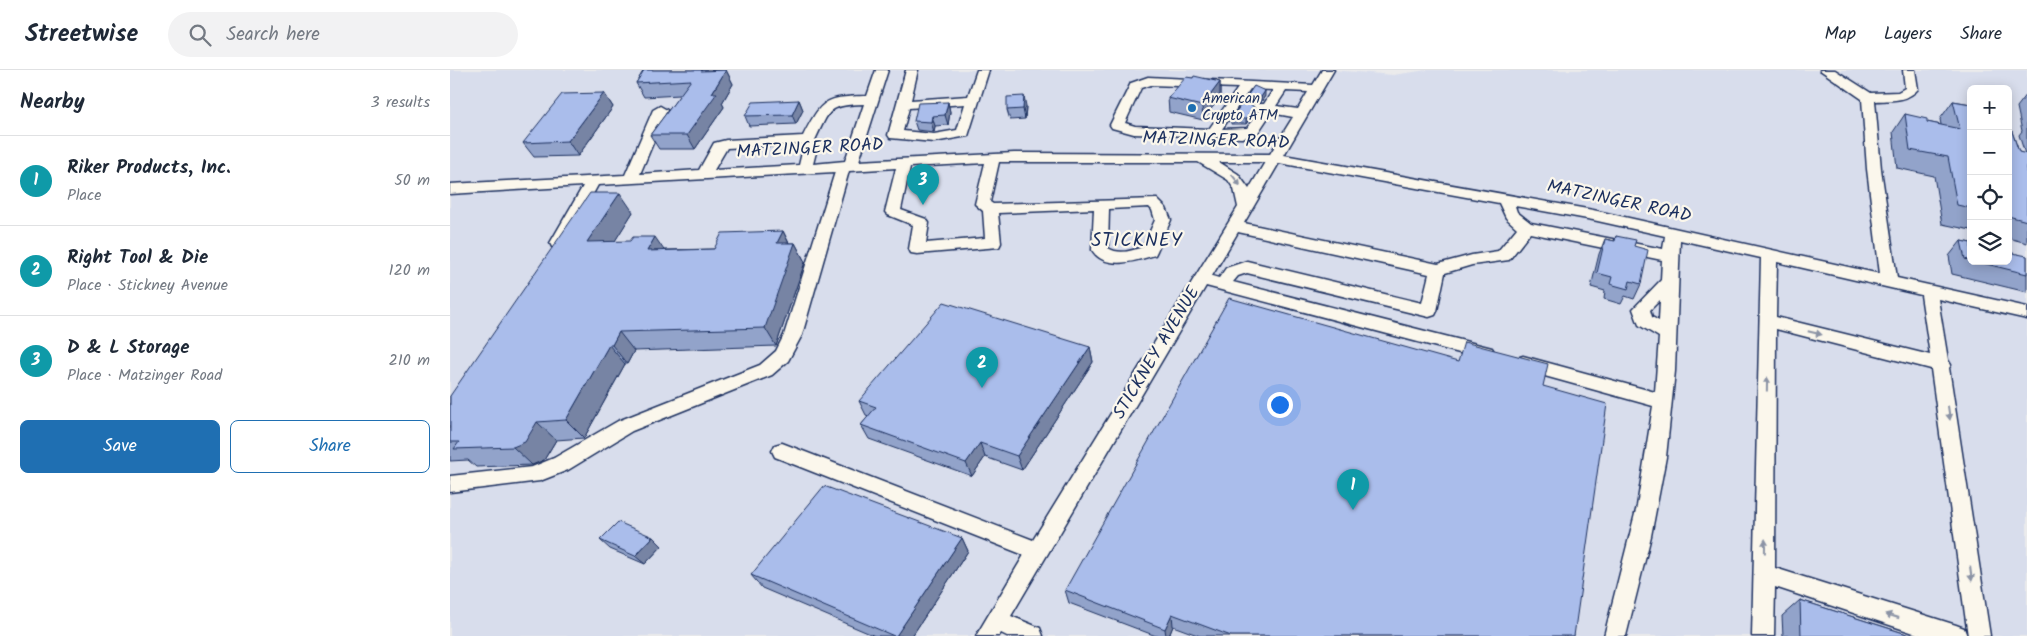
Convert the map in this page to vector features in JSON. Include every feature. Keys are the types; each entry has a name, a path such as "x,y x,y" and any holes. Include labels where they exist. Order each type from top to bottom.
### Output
{"street":[{"path":"912,70 895,135 934,138 963,133 969,108 974,100 983,70"},
{"name":"STICKNEY AVENUE","path":"992,628 1328,70"},
{"path":"1826,70 1868,97 1906,94 1912,89 1909,70"},
{"path":"450,484 533,475 561,464 625,426 766,370 782,356 793,335 848,165 882,71"},
{"path":"1250,105 1252,131 1242,134 1134,130 1117,125 1136,86 1148,81 1250,105 1301,114"},
{"path":"1213,133 1250,105 1282,87 1316,89"},
{"path":"1250,105 1282,87"},
{"path":"1868,97 1874,169 1889,282"},
{"path":"808,140 826,106 830,103 872,100"},
{"path":"904,104 974,100"},
{"path":"631,178 660,110"},
{"path":"1178,132 1176,158 1200,160 1218,166 1233,175 1242,190 1245,206"},
{"path":"805,168 811,144 808,140"},
{"path":"704,174 718,146 808,140"},
{"name":"MATZINGER ROAD","path":"450,189 904,162 993,159 1274,158 1504,198 1673,232 2027,313"},
{"path":"993,159 982,204 990,209 1102,204 1152,202 1160,208 1163,220 1149,252 1127,259 1108,257 1100,250 1102,204"},
{"path":"904,162 893,212 921,224 917,250 992,243 990,209"},
{"path":"550,257 594,180"},
{"path":"1504,198 1511,215 1526,228 1669,256"},
{"path":"1233,226 1438,270 1472,260 1503,256 1526,228"},
{"path":"1615,636 1621,601 1644,522 1663,401 1668,334 1669,256 1673,232"},
{"path":"1763,636 1769,254"},
{"path":"1222,285 1232,272 1247,267 1429,311 1438,270"},
{"path":"1201,279 1663,401"},
{"path":"1668,334 1645,321 1641,309 1669,282"},
{"path":"1929,291 1942,365 1979,636"},
{"path":"1768,321 1942,365"},
{"path":"782,451 1038,551"},
{"path":"1764,574 1956,636"},
{"path":"992,628 1032,636"}],"shaded area":[{"path":"450,70 1333,70 1393,75 1427,70 2027,70 2027,636 450,636"}],"building":[{"path":"644,70 726,70 712,93 717,93 687,135 650,135 691,80 636,83"},
{"path":"1194,76 1220,82 1202,106 1168,98 1186,77 1193,78"},
{"path":"1254,86 1265,91 1261,97 1252,98 1249,103 1254,107 1246,119 1231,119"},
{"path":"604,93 568,141 523,143 562,94"},
{"path":"1024,96 1023,109 1007,110 1007,97"},
{"path":"799,100 792,115 745,116 753,102"},
{"path":"1953,101 1967,103 1967,207 1957,205 1948,157 1910,150 1905,114 1927,119 1927,122 1960,129"},
{"path":"948,102 945,115 932,116 931,122 914,121 918,103"},
{"path":"2012,132 2019,152 2027,154 2027,221 2012,217"},
{"path":"590,193 620,193 587,242 630,241 633,237 655,237 647,251 714,249 722,233 783,231 777,243 795,243 765,328 619,332 612,345 609,345 566,420 537,422 525,442 513,447 454,449 459,442 450,442 450,396"},
{"path":"1616,236 1636,240 1634,246 1648,250 1641,284 1630,281 1628,289 1610,284 1612,277 1597,273 1605,239 1615,241"},
{"path":"1961,241 1967,242 1967,260 1965,259"},
{"path":"2012,253 2027,256 2027,274 1990,265 2012,265"},
{"path":"1229,298 1458,362 1464,342 1548,364 1543,386 1607,404 1574,636 1231,636 1172,614 1165,629 1065,590"},
{"path":"944,302 1090,347 1017,456 980,443 966,463 861,425 876,407 859,401"},
{"path":"824,486 962,538 896,636 751,575"},
{"path":"618,522 653,537 635,556 600,540"},
{"path":"1800,600 1913,636 1801,636"}],"place":[{"name":"American Crypto ATM","path":"1192,108"},
{"name":"D & L Storage","path":"923,205"},
{"name":"Right Tool & Die","path":"982,388"},
{"name":"Riker Products, Inc.","path":"1353,510"}],"district":[{"name":"STICKNEY","path":"1137,241"}]}
